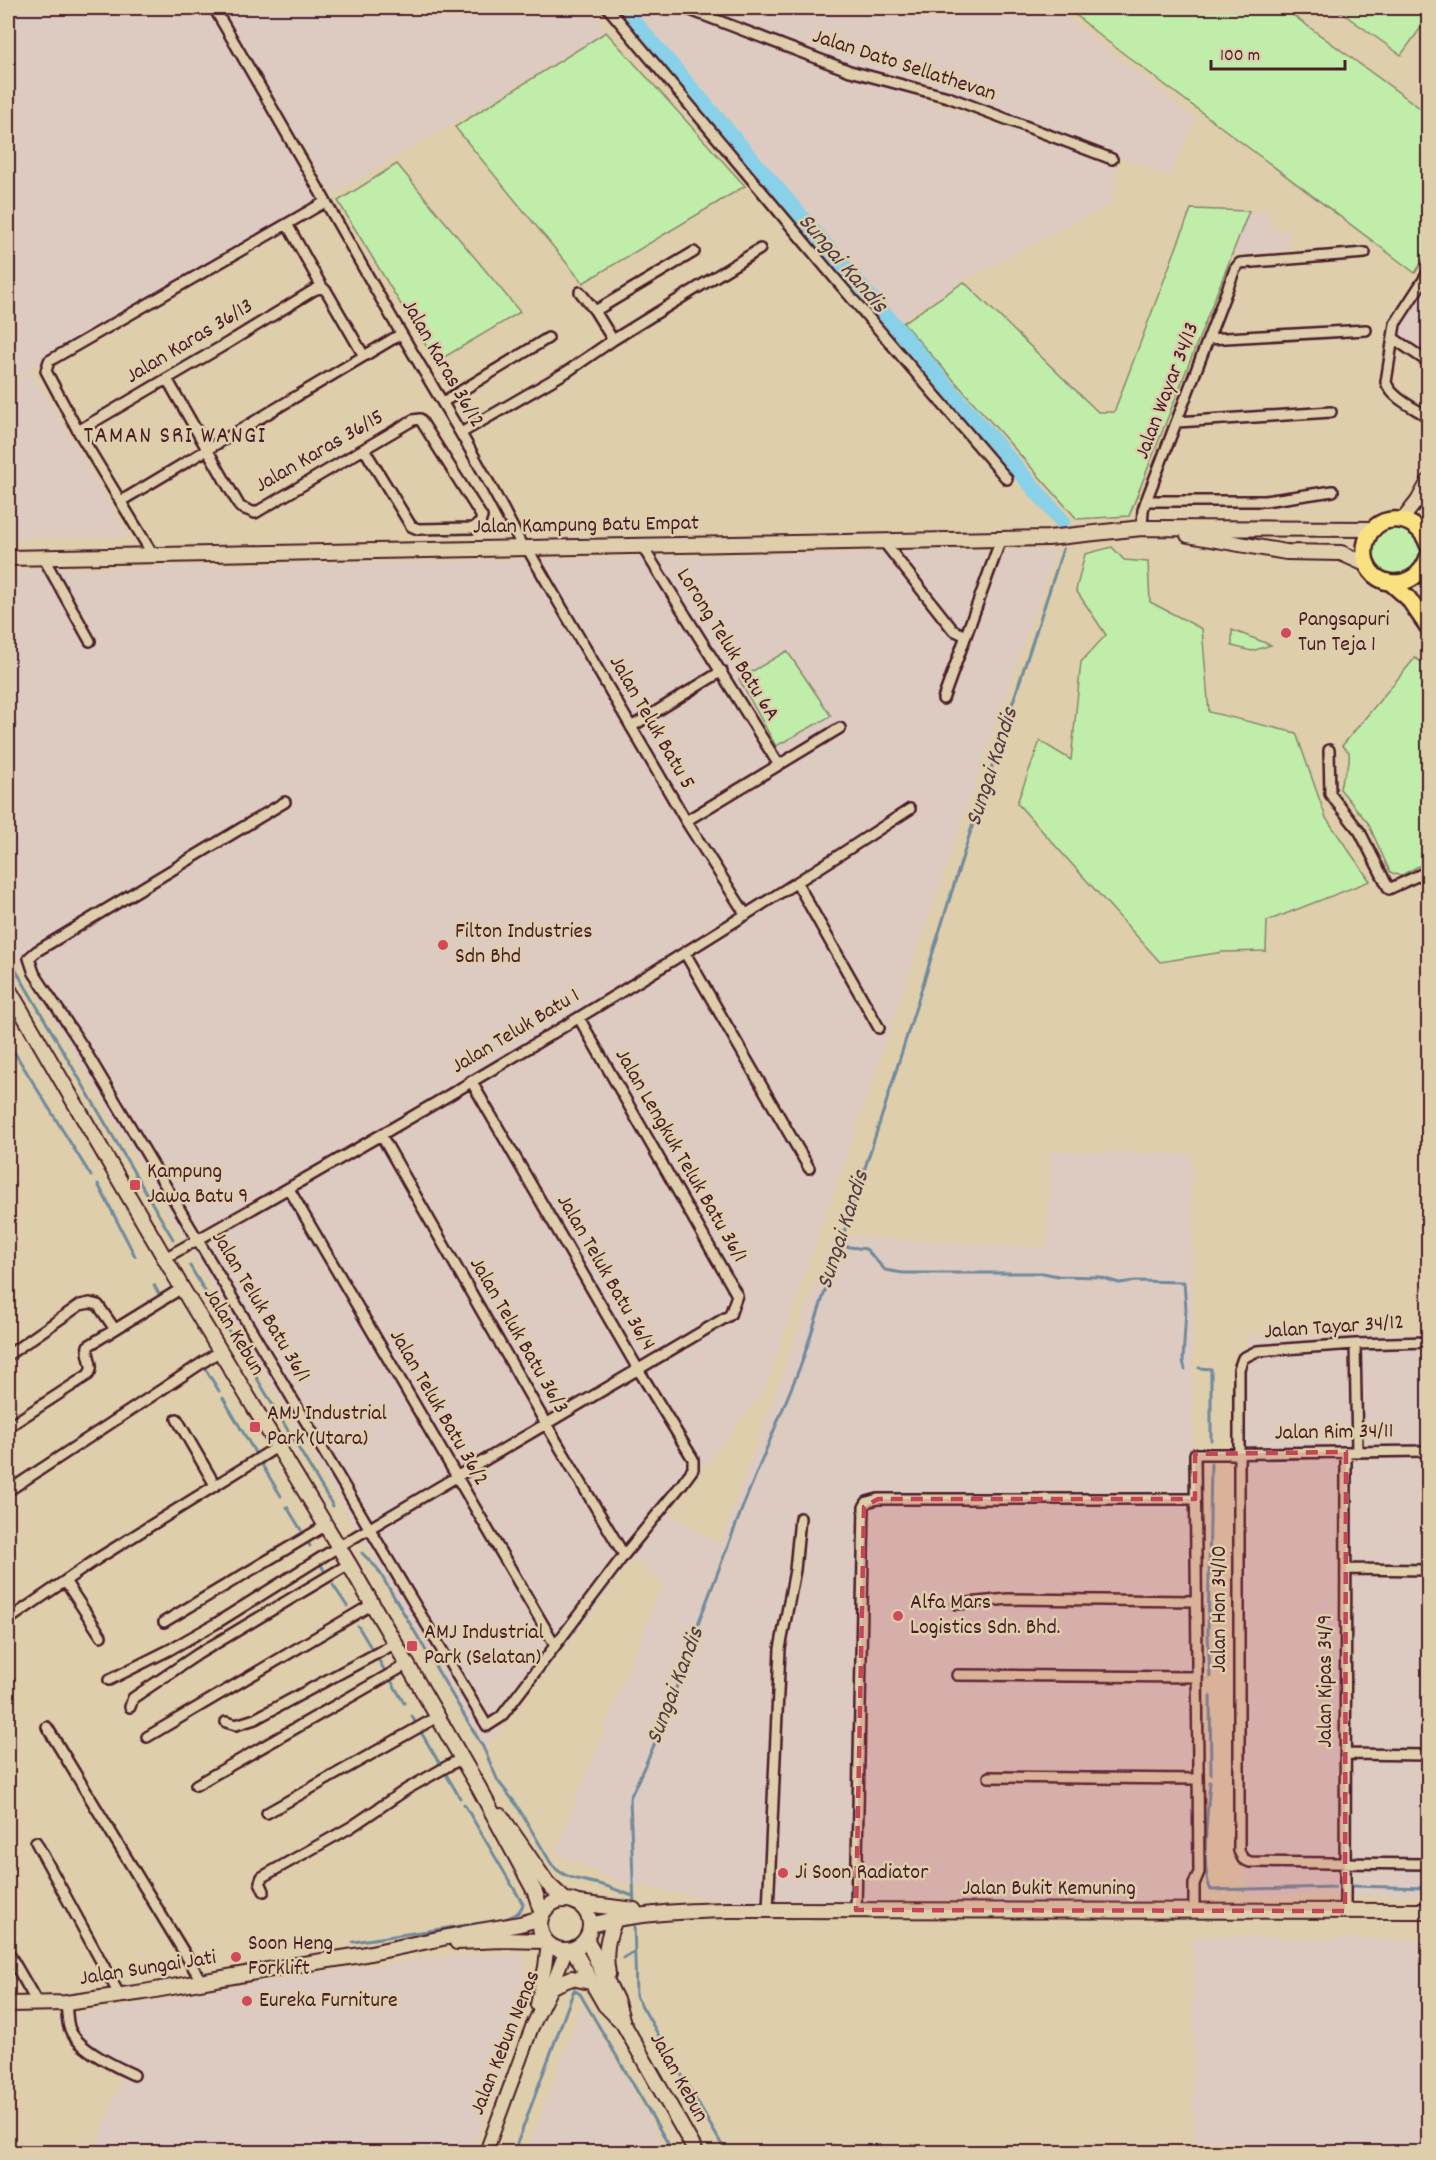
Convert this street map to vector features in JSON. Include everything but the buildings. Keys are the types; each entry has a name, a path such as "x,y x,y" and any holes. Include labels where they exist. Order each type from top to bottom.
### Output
{"main road":[{"path":"1428,537 1418,527 1402,520 1390,520 1374,529 1365,546 1368,566 1381,579 1390,583 1408,598 1428,627"},
{"name":"Jalan Kampung Batu Empat","path":"8,558 1048,538 1142,528 1374,529"},
{"name":"Jalan Kampung Batu Empat","path":"1165,528 1191,535 1287,552 1341,553 1368,566"},
{"path":"1390,583 1410,581 1427,567"},
{"name":"Jalan Kebun","path":"8,988 182,1288 349,1564 462,1758 535,1892 542,1916"},
{"name":"Jalan Kebun","path":"479,1788 513,1830 547,1883 572,1902"},
{"path":"556,1902 572,1902 587,1913 588,1932 570,1949 553,1947 540,1930 542,1916 548,1907 556,1902"},
{"name":"Jalan Bukit Kemuning","path":"572,1902 622,1909 669,1912 768,1910 1428,1911"},
{"name":"Jalan Bukit Kemuning","path":"588,1932 616,1918 669,1912"},
{"name":"Jalan Sungai Jati","path":"8,2004 66,2003 120,1996 520,1924 542,1916"},
{"path":"616,1918 608,1935 605,1953 616,2002"},
{"name":"Jalan Kebun","path":"588,1932 623,2023 696,2152"},
{"path":"425,1942 502,1940 547,1942"},
{"name":"Jalan Kebun","path":"570,1949 605,2005 623,2023"},
{"path":"552,1986 572,1978 590,1982"}],"street":[{"name":"Jalan Karas 36/12","path":"214,8 443,402 525,548"},
{"path":"608,8 1007,479"},
{"name":"Jalan Dato Sellathevan","path":"685,8 850,71 948,97 1112,159"},
{"path":"153,555 78,431 46,371 49,361 325,202"},
{"path":"287,224 364,356"},
{"path":"460,433 568,371 613,340 760,249"},
{"path":"595,311 694,252"},
{"name":"Jalan Wayar 34/13","path":"1142,528 1146,501 1235,269 1245,261 1365,253"},
{"path":"1428,273 1395,324 1386,382 1394,394 1428,417"},
{"name":"Jalan Karas 36/13","path":"78,431 322,287"},
{"path":"580,292 613,340"},
{"path":"1208,339 1366,330"},
{"path":"121,501 402,334"},
{"path":"443,402 548,338"},
{"path":"1393,338 1428,362"},
{"path":"167,379 207,450"},
{"path":"1177,422 1331,412"},
{"name":"Jalan Karas 36/15","path":"207,450 240,507 255,513 413,420 420,419 482,517 480,523 473,528 418,529 411,526 364,449"},
{"path":"1402,520 1417,501 1428,481"},
{"path":"1146,501 1265,501 1333,491"},
{"path":"943,699 1001,539"},
{"path":"883,541 953,630 966,636"},
{"name":"Lorong Teluk Batu 6A","path":"642,546 779,765"},
{"name":"Jalan Teluk Batu 5","path":"525,548 686,821 746,915"},
{"path":"43,557 90,641"},
{"path":"631,727 722,671"},
{"path":"686,821 840,728"},
{"path":"1329,750 1330,795 1360,832 1389,889 1428,871"},
{"name":"Jalan Teluk Batu 36/1","path":"285,802 29,958 34,973 83,1047 370,1529 480,1719 487,1726 501,1718 555,1645"},
{"name":"Jalan Teluk Batu 1","path":"165,1258 289,1189 579,1018 797,883 910,809"},
{"path":"797,883 879,1028"},
{"path":"685,953 809,1167"},
{"name":"Jalan Lengkuk Teluk Batu 36/1","path":"579,1018 737,1295 730,1315 638,1370"},
{"name":"Jalan Teluk Batu 36/4","path":"471,1081 638,1370 693,1459 693,1469 624,1555"},
{"name":"Jalan Teluk Batu 36/3","path":"381,1135 546,1424 624,1555"},
{"name":"Jalan Teluk Batu 36/2","path":"289,1189 555,1645"},
{"path":"8,1427 92,1371 87,1353 88,1346 182,1288"},
{"path":"8,1354 80,1305 90,1303 98,1305 114,1328"},
{"name":"Jalan Tayar 34/12","path":"1243,1358 1257,1351 1355,1344 1428,1342"},
{"path":"1355,1344 1357,1452"},
{"path":"8,1491 220,1351"},
{"name":"Jalan Hon 34/10","path":"1243,1358 1239,1369 1239,1851 1243,1859 1250,1862 1345,1863"},
{"path":"109,1680 215,1624 338,1547 638,1370"},
{"path":"177,1419 215,1485"},
{"path":"8,1620 65,1581 277,1447"},
{"name":"Jalan Rim 34/11","path":"1195,1499 1195,1454 1428,1450"},
{"name":"Jalan Kipas 34/9","path":"1345,1911 1346,1452"},
{"path":"856,1910 864,1507 867,1502 878,1499 1195,1499 1199,1872 1194,1884 1194,1911"},
{"path":"768,1910 780,1650 795,1570 800,1518"},
{"path":"164,1622 325,1526"},
{"path":"555,1645 624,1555"},
{"path":"130,1707 134,1698 198,1654 349,1564"},
{"path":"1346,1569 1428,1570"},
{"path":"65,1581 101,1636"},
{"path":"957,1604 1008,1599 1196,1601"},
{"path":"147,1737 371,1605"},
{"path":"225,1722 236,1725 255,1719 394,1644"},
{"path":"196,1785 406,1665"},
{"path":"957,1675 1197,1677"},
{"path":"267,1813 437,1717"},
{"path":"48,1727 202,1982"},
{"path":"1346,1754 1428,1755"},
{"path":"264,1891 260,1882 262,1877 351,1827 406,1789 462,1758"},
{"path":"989,1777 1198,1779"},
{"path":"36,1842 120,1996"},
{"path":"1345,1863 1428,1864"},
{"path":"532,2027 545,1967 547,1942"},
{"name":"Jalan Kebun Nenas","path":"486,2152 532,2027 570,1949"},
{"path":"8,1952 38,2004"},
{"path":"66,2003 69,2026 74,2037 109,2063 134,2075"}],"highlighted area":[{"path":"1346,1452 1345,1911 856,1910 864,1507 878,1499 1195,1499 1195,1454"}],"shaded area":[{"path":"8,8 209,8 321,201 8,383"},
{"path":"218,8 590,8 606,32 332,195 299,139 295,141"},
{"path":"626,8 678,8 782,50 1117,167 1112,203 963,281 898,323"},
{"path":"698,8 1056,8 1195,119 1170,176 932,85 857,66"},
{"path":"1249,211 1269,211 1269,230 1289,230 1289,251 1233,254"},
{"path":"1428,279 1428,359 1396,336 1399,326"},
{"path":"32,372 130,537 8,539 8,386"},
{"path":"1057,549 765,1389 669,1512 720,1546 832,1235 1046,1248 1050,1151 1192,1154 1195,1871 1191,1905 737,1904 620,1883 555,1853 663,1583 633,1559 486,1748 8,942 8,570"},
{"path":"1428,1333 1428,1896 1245,1896 1246,1335"},
{"path":"1193,1936 1428,1940 1428,2152 1193,2152"},
{"path":"523,1954 526,1969 513,2046 472,2152 94,2152 122,2079 66,2037 59,2018 298,1975 457,1955"},
{"path":"582,2004 669,2152 526,2152"}],"green space":[{"path":"1068,8 1283,8 1428,114 1428,253 1415,273 1099,35"},
{"path":"1335,8 1428,8 1428,18 1401,55"},
{"path":"606,32 745,186 583,283 455,127"},
{"path":"397,164 520,312 436,362 338,201"},
{"path":"1191,209 1249,211 1129,516 1077,519 903,323 964,282 1098,412 1114,412"},
{"path":"1383,527 1407,527 1422,545 1421,556 1417,564 1402,575 1384,574 1377,569 1371,558 1372,541"},
{"path":"1112,547 1124,560 1148,562 1150,602 1202,629 1209,712 1296,733 1326,818 1370,881 1267,921 1266,951 1223,952 1160,962 1017,803 1040,741 1071,760 1081,662 1106,635 1076,590 1085,554"},
{"path":"1232,630 1271,645 1252,651 1232,646"},
{"path":"787,651 831,716 776,746 739,679"},
{"path":"1415,658 1428,666 1428,861 1400,876 1390,872 1368,823 1340,789 1349,758 1349,752 1342,746"}],"waterway":[{"name":"Sungai Kandis","path":"622,8 1062,521"},
{"name":"Sungai Kandis","path":"634,1906 630,1798 666,1719 690,1645 745,1501 802,1362 1063,549"},
{"path":"11,962 173,1239"},
{"path":"8,1042 91,1176"},
{"path":"98,1184 135,1256"},
{"path":"841,1246 866,1249 885,1270 903,1273 1043,1273 1058,1276 1099,1277 1119,1283 1184,1282 1186,1309 1183,1361 1185,1369"},
{"path":"190,1266 333,1506"},
{"path":"154,1285 161,1298"},
{"path":"1199,1368 1211,1369 1211,1440"},
{"path":"206,1370 219,1391"},
{"path":"223,1398 257,1456"},
{"path":"259,1460 281,1496"},
{"path":"1210,1677 1208,1634 1211,1464"},
{"path":"287,1507 301,1530"},
{"path":"308,1542 310,1546"},
{"path":"362,1553 377,1568 483,1747 498,1781 516,1804 552,1865 570,1877 633,1896"},
{"path":"320,1563 326,1574"},
{"path":"333,1585 347,1606"},
{"path":"358,1626 373,1651"},
{"path":"377,1657 386,1673"},
{"path":"389,1677 404,1703"},
{"path":"1210,1696 1211,1774"},
{"path":"412,1716 415,1722"},
{"path":"422,1734 441,1766"},
{"path":"444,1771 460,1798"},
{"path":"1210,1782 1205,1853 1211,1890 1335,1887"},
{"path":"353,1942 501,1920 512,1917 520,1911 523,1904 464,1804"},
{"path":"1352,1886 1428,1888"},
{"name":"Sungai Kandis","path":"634,1920 636,1996 726,2152"},
{"path":"623,1958 635,1951"},
{"path":"514,2152 574,1990 580,1994 673,2152"}],"place":[{"name":"Pangsapuri Tun Teja 1","path":"1286,633"},
{"name":"Filton Industries Sdn Bhd","path":"443,945"},
{"name":"Kampung Jawa Batu 9","path":"135,1185"},
{"name":"AMJ Industrial Park (Utara)","path":"255,1427"},
{"name":"Alfa Mars Logistics Sdn. Bhd.","path":"898,1616"},
{"name":"AMJ Industrial Park (Selatan)","path":"412,1646"},
{"name":"Ji Soon Radiator","path":"783,1873"},
{"name":"Soon Heng Forklift","path":"236,1957"},
{"name":"Eureka Furniture","path":"247,2001"}],"district":[{"name":"TAMAN SRI WANGI","path":"175,437"}]}
